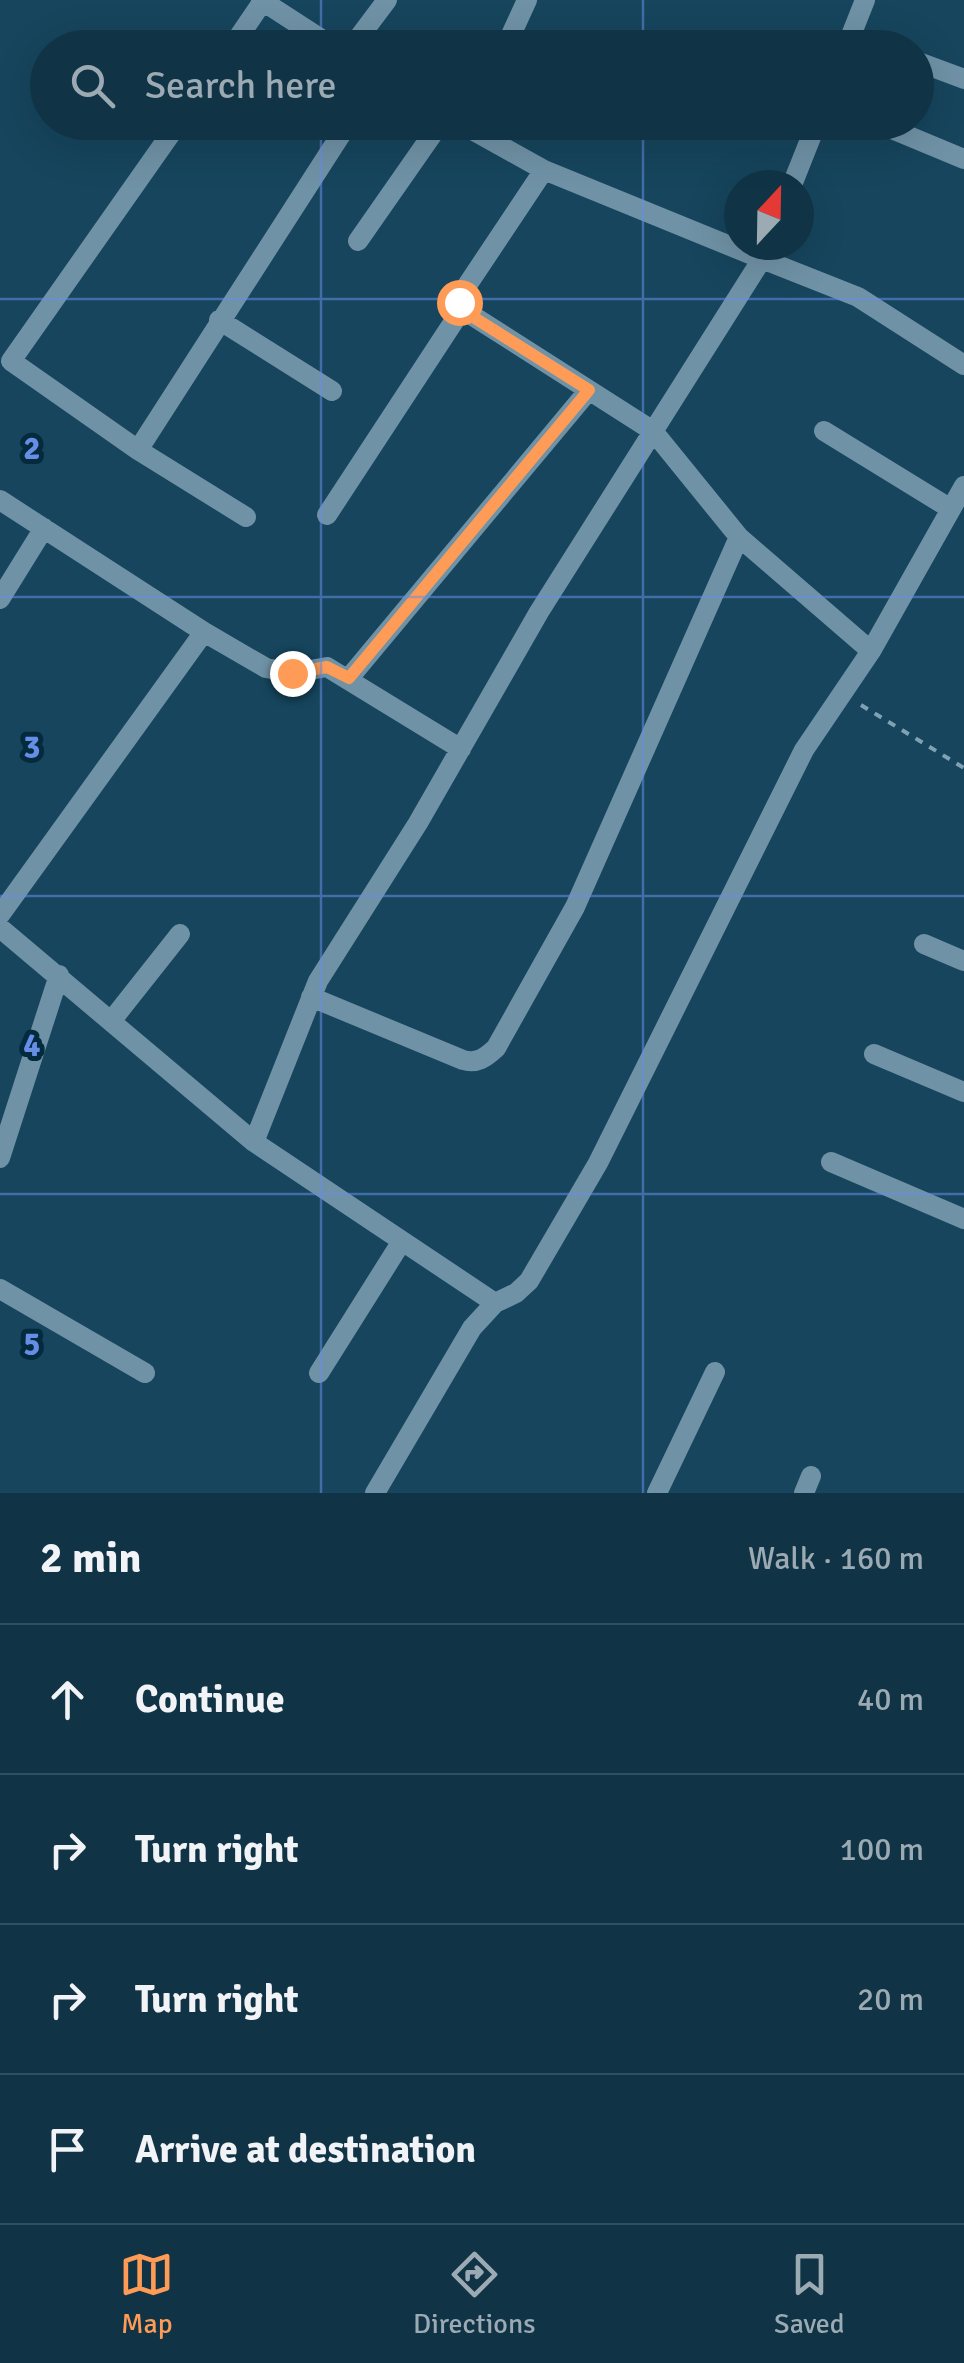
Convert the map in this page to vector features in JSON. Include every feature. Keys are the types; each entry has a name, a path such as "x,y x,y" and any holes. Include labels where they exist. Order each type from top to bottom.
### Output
{"street":[{"path":"364,30 387,0"},
{"path":"514,30 528,0"},
{"path":"854,30 866,0"},
{"path":"243,30 262,1 307,30"},
{"path":"934,67 964,78"},
{"path":"166,140 11,361 138,450 246,517"},
{"path":"138,450 337,140"},
{"path":"358,241 428,140"},
{"path":"492,140 544,170 724,237"},
{"path":"798,170 809,140"},
{"path":"918,140 964,159"},
{"path":"544,170 462,293 462,310 653,431 739,537 871,651"},
{"path":"254,1142 318,981 418,824 539,612 760,260"},
{"path":"782,260 858,297 964,365"},
{"path":"328,515 462,310"},
{"path":"219,320 332,391"},
{"path":"349,678 589,390"},
{"path":"824,431 951,509"},
{"path":"375,1493 472,1328 495,1303 516,1293 529,1281 598,1163 804,750 871,651 964,486"},
{"path":"0,500 204,632 278,673 327,667 461,748"},
{"path":"0,599 44,528"},
{"path":"311,997 463,1060 485,1058 496,1048 575,907 739,537"},
{"path":"0,915 204,632"},
{"path":"0,928 254,1142 495,1303"},
{"path":"112,1020 180,934"},
{"path":"924,944 964,961"},
{"path":"0,1158 59,975"},
{"path":"874,1054 964,1092"},
{"path":"832,1162 964,1219"},
{"path":"319,1372 402,1241"},
{"path":"0,1289 144,1373"},
{"path":"657,1493 714,1372"}],"path":[{"path":"844,695 964,768"}],"route":[{"path":"292,673 327,667 349,678 589,390 462,310 459,302"}]}
